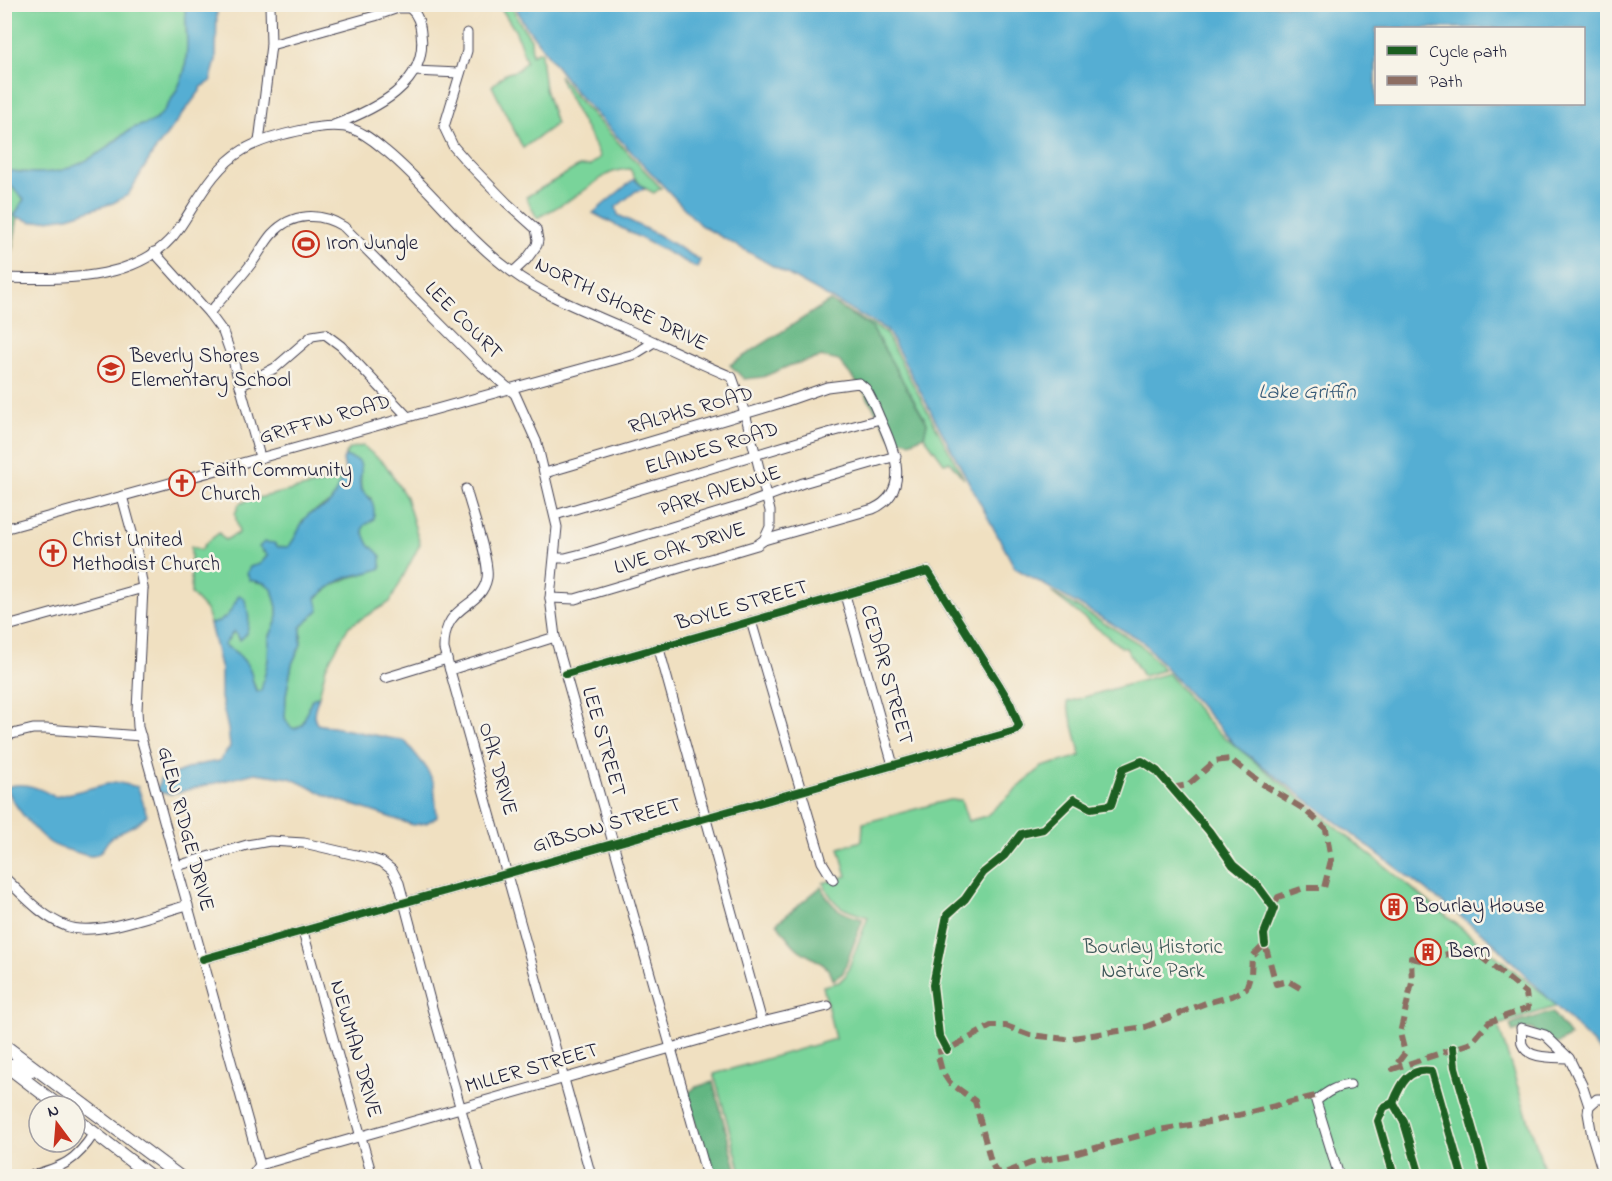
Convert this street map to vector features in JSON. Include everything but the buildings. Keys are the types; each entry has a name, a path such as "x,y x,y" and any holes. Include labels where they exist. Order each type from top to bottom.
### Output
{"main road":[{"path":"4,1045 70,1094"},
{"path":"5,1064 21,1065 59,1094"},
{"path":"5,1064 44,1094"},
{"path":"87,1106 179,1176"},
{"path":"87,1127 150,1176"}],"street":[{"path":"259,141 271,45 270,4"},
{"path":"271,45 410,6 419,19 422,36 414,71 403,86 382,104 330,127"},
{"path":"467,33 467,51 444,127 448,138 466,161 532,225 538,234 537,245 513,272"},
{"path":"414,71 459,74"},
{"name":"NORTH SHORE DRIVE","path":"4,279 57,279 100,274 127,266 154,252 175,234 208,184 240,151 259,141 276,136 330,127 350,128 371,139 400,162 480,245 513,272 556,298 732,377 745,413 771,519 768,534 764,540"},
{"name":"LEE COURT","path":"209,313 243,275 277,230 300,217 318,216 344,227 471,356 508,390"},
{"path":"154,252 209,313 227,341 260,457"},
{"path":"240,386 275,368 312,336 325,334 341,346 407,416"},
{"name":"GRIFFIN ROAD","path":"4,529 635,354 654,342"},
{"name":"RALPHS ROAD","path":"545,473 846,383 859,383 866,389 880,419"},
{"name":"LEE STREET","path":"508,390 515,394 529,424 545,473 557,527 550,598 555,637 707,1176"},
{"path":"880,419 896,456"},
{"name":"ELAINES ROAD","path":"555,515 880,419"},
{"name":"PARK AVENUE","path":"555,558 589,552 766,497 803,483 896,456"},
{"name":"LIVE OAK DRIVE","path":"550,598 575,599 757,545 764,540 819,523 873,509 882,503 893,488 896,480 896,456"},
{"name":"OAK DRIVE","path":"466,489 487,564 487,578 477,597 454,615 448,623 444,639 447,659 591,1176"},
{"name":"GLEN RIDGE DRIVE","path":"122,496 136,547 143,588 137,710 141,736 260,1165"},
{"name":"BOYLE STREET","path":"566,674 928,571 1010,703 1019,726"},
{"path":"4,627 78,604 143,588"},
{"name":"CEDAR STREET","path":"845,595 893,765"},
{"path":"751,621 822,862 833,879"},
{"path":"450,670 555,637"},
{"path":"659,649 762,1022"},
{"path":"385,678 447,659"},
{"name":"GIBSON STREET","path":"203,959 1015,731 1019,726"},
{"path":"4,736 33,729 46,729 141,736"},
{"path":"177,866 259,842 270,841 304,843 382,862 395,874 480,1176"},
{"path":"4,877 43,912 57,922 75,929 119,925 188,905"},
{"name":"NEWMAN DRIVE","path":"303,932 372,1176"},
{"name":"MILLER STREET","path":"260,1165 670,1047 828,1006"},
{"path":"1569,1058 1537,1055 1529,1051 1522,1044 1521,1028 1545,1035 1569,1058 1589,1106 1592,1136 1604,1176"},
{"path":"1339,1176 1316,1101 1335,1088 1350,1085"},
{"path":"1589,1106 1597,1099 1608,1099"},
{"path":"30,1176 45,1172 76,1157 94,1133"},
{"path":"252,1176 260,1165"}],"green space":[{"path":"4,5 185,5 187,48 184,73 168,105 155,120 133,128 95,156 70,168 47,173 5,170"},
{"path":"499,5 511,5 531,39 532,55 540,51 542,53 545,89 556,124 523,148 492,86 505,74 518,70 526,61 516,32"},
{"path":"559,75 576,97 661,188 654,193 639,184 630,169 621,170 602,177 574,197 537,218 526,197 579,166 590,166 600,157"},
{"path":"4,186 11,186 24,199 14,216 5,212"},
{"path":"4,212 18,217 7,283 4,283"},
{"path":"829,301 885,332 964,479 950,462 944,463 924,436 927,423 872,328"},
{"path":"830,301 872,328 927,423 924,436 910,442 892,438 863,390 839,361 822,357 791,365 763,377 744,379 730,365"},
{"path":"363,446 385,464 406,497 420,544 390,602 349,626 326,667 319,696 312,699 302,725 295,729 290,727 285,718 286,695 292,664 301,644 301,627 315,611 316,598 342,581 361,575 368,543 362,531 371,498 362,489 359,461 345,456 350,449"},
{"path":"341,479 330,503 310,513 302,522 295,540 288,547 263,552 268,555 260,564 250,567 256,582 265,583 272,589 277,607 277,620 269,638 268,660 262,692 257,692 247,665 237,653 224,645 234,631 238,639 246,624 248,615 244,598 239,596 225,618 210,624 206,610 191,594 191,546 201,550 219,533 225,540 239,533 235,514 239,504"},
{"path":"1051,592 1140,644 1164,670 1143,676 1126,648 1121,647"},
{"name":"Bourlay Historic Nature Park","path":"1168,673 1213,728 1558,1006 1498,1025 1546,1175 742,1176 714,1074 835,1039 823,986 839,982 846,975 868,917 841,907 823,883 847,876 839,848 862,841 863,823 949,800 961,800 968,821 986,816 1042,767 1081,756 1067,702"},
{"path":"821,887 838,909 863,919 843,973 833,980 828,969 798,949 777,923"},
{"path":"1552,1012 1570,1036 1559,1043 1548,1045 1532,1028 1513,1032 1510,1025"},
{"path":"713,1082 738,1176 710,1176 687,1094 696,1087"}],"water":[{"path":"185,5 217,5 216,61 210,82 200,88 153,153 128,195 113,203 68,217 33,222 14,216 24,199 11,186 5,186 5,170 47,173 70,168 95,156 133,128 155,120 164,111 176,91 186,65"},
{"name":"Lake Griffin","path":"515,5 1607,5 1607,1058 1490,939 1236,746 1142,641 1015,568 887,330 700,225 578,95 523,22"},
{"path":"634,179 645,189 636,191 616,207 618,215 700,260 697,268 593,213"},
{"path":"345,456 359,461 360,488 373,504 374,519 364,526 363,531 368,543 381,556 381,568 348,577 331,586 316,598 319,610 301,627 301,644 292,664 286,695 285,718 290,727 295,729 302,725 312,699 319,696 314,714 317,724 405,741 425,766 434,783 437,817 426,823 413,825 332,798 290,778 255,773 171,794 157,792 160,779 197,765 219,761 230,747 221,698 221,670 210,624 225,617 239,595 244,598 248,614 247,632 240,640 234,631 224,645 244,660 257,692 261,691 268,660 269,638 277,620 277,607 272,589 265,583 250,580 247,573 250,567 260,564 268,555 259,547 264,542 274,543 278,547 288,547 308,515 329,504 346,475 343,460"},
{"path":"115,782 138,787 147,815 113,836 99,854 91,856 58,847 44,838 19,809 7,787 32,786 55,797"}],"marked path":[{"path":"1172,788 1188,785 1215,761 1230,759 1261,783 1305,810 1326,829 1331,860 1324,888 1304,888 1278,897 1274,908"},
{"path":"1300,988 1288,981 1276,984 1265,944 1252,957 1251,974 1246,989 1145,1027 1066,1039 1030,1035 1006,1026 991,1026 947,1050 937,1052 942,1071 949,1082 975,1101 991,1162 996,1172 1005,1173 1034,1162 1071,1155 1159,1130 1215,1121 1315,1096"},
{"path":"1462,951 1479,955 1526,993 1528,1008 1489,1022 1471,1043 1393,1069 1405,1053 1400,1033 1412,983 1411,958 1421,960 1462,951"}],"cycle path":[{"path":"203,959 1015,731 1019,726 1010,703 928,571 566,674"},
{"path":"947,1050 939,1035 933,985 947,915 965,899 983,873 1004,856 1021,834 1043,829 1074,799 1091,808 1111,805 1123,769 1142,761 1157,771 1209,831 1233,865 1257,885 1274,908 1264,934 1265,944"},
{"path":"1453,1048 1455,1067 1486,1176"},
{"path":"1394,1176 1378,1121 1384,1107 1393,1103 1407,1078 1424,1070 1432,1071 1462,1176"},
{"path":"1393,1103 1404,1122 1420,1176"}],"place":[{"name":"Iron Jungle","path":"306,244"},
{"name":"Beverly Shores Elementary School","path":"111,369"},
{"name":"Faith Community Church","path":"182,483"},
{"name":"Christ United Methodist Church","path":"53,553"},
{"name":"Bourlay House","path":"1394,907"},
{"name":"Barn","path":"1428,952"}]}
